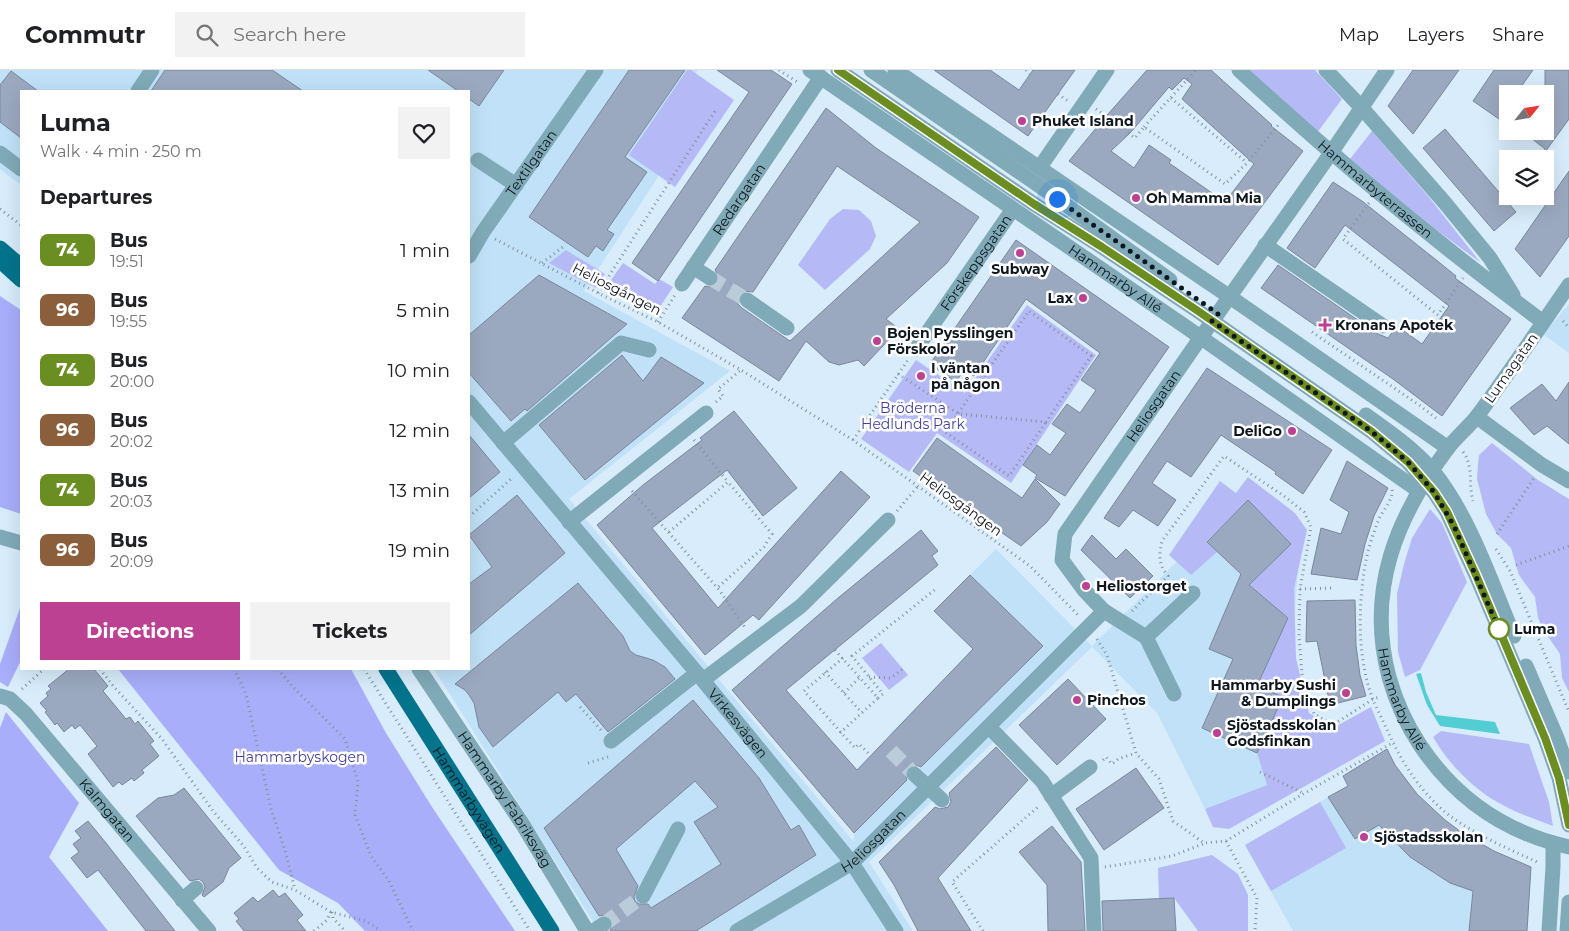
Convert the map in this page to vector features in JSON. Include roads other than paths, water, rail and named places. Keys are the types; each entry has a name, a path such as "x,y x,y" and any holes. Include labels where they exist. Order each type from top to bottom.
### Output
{"main road":[{"path":"0,248 20,265"},
{"path":"0,261 20,279"},
{"name":"Hammarbyvägen","path":"387,670 552,931"}],"street":[{"path":"139,90 152,70"},
{"name":"Textilgatan","path":"470,254 483,232 596,70"},
{"path":"838,70 1034,204 1215,317 1384,428 1411,450 1426,481 1454,526 1514,663 1559,778 1569,825"},
{"path":"871,70 1044,189 1215,317"},
{"path":"895,70 1230,296 1448,448"},
{"path":"1040,167 1107,70"},
{"name":"Hammarbyterrassen","path":"1239,70 1331,154 1471,267 1543,322"},
{"name":"Hammarbyterrassen","path":"1326,70 1445,202 1490,258 1518,303"},
{"name":"Heliosgatan","path":"737,931 852,862 1104,611 1084,590 1062,560 1066,534 1265,245 1331,154 1387,70"},
{"name":"Hammarby Allé","path":"816,74 1201,338 1426,481"},
{"name":"Redargatan","path":"682,284 816,74"},
{"path":"0,153 20,168"},
{"path":"478,160 516,185"},
{"name":"Förskeppsgatan","path":"916,349 1013,209"},
{"path":"1265,245 1383,326"},
{"path":"693,267 710,278"},
{"name":"Lumagatan","path":"1448,448 1477,417 1569,285"},
{"path":"747,300 787,328"},
{"path":"503,443 621,343 649,350"},
{"name":"Virkesvägen","path":"470,403 700,677 852,862 896,931"},
{"path":"569,522 706,413"},
{"path":"1477,417 1542,465 1569,481"},
{"name":"Hammarby Allé","path":"1448,448 1426,481 1398,531 1391,553 1383,591 1380,621 1382,644 1394,693 1399,709 1429,759 1448,781 1473,804 1492,817 1519,831 1569,847"},
{"path":"1426,481 1456,506 1469,532 1557,738 1569,772"},
{"path":"611,741 801,606 888,520"},
{"path":"0,537 20,543"},
{"path":"1146,637 1193,593"},
{"path":"1104,611 1146,637 1174,694"},
{"name":"Hammarby Fabriksväg","path":"421,670 523,825 587,931"},
{"name":"Kalmgatan","path":"5,698 26,714 51,742 209,931"},
{"path":"989,727 1042,781 1091,858 1094,931"},
{"path":"1052,796 1095,765"},
{"path":"914,774 942,800"},
{"path":"644,896 678,829"},
{"path":"1549,931 1553,843"},
{"path":"182,900 196,888"},
{"path":"1567,931 1569,902"}],"tunnel":[{"path":"710,278 747,300"},
{"path":"891,751 914,774"},
{"path":"604,924 643,896"}],"place":[{"name":"Phuket Island","path":"1022,121"},
{"name":"Oh Mamma Mia","path":"1136,198"},
{"name":"Subway","path":"1020,253"},
{"name":"Lax","path":"1083,298"},
{"name":"Kronans Apotek","path":"1325,325"},
{"name":"Bojen Pysslingen Förskolor","path":"877,341"},
{"name":"I väntan på någon","path":"921,376"},
{"name":"DeliGo","path":"1292,431"},
{"name":"Heliostorget","path":"1086,586"},
{"name":"Luma","path":"1499,629"},
{"name":"Hammarby Sushi & Dumplings","path":"1346,693"},
{"name":"Pinchos","path":"1077,700"},
{"name":"Sjöstadsskolan Godsfinkan","path":"1217,733"},
{"name":"Sjöstadsskolan","path":"1364,837"}],"park label":[{"name":"Bröderna Hedlunds Park","path":"913,416"},
{"name":"Hammarbyskogen","path":"300,757"}]}
